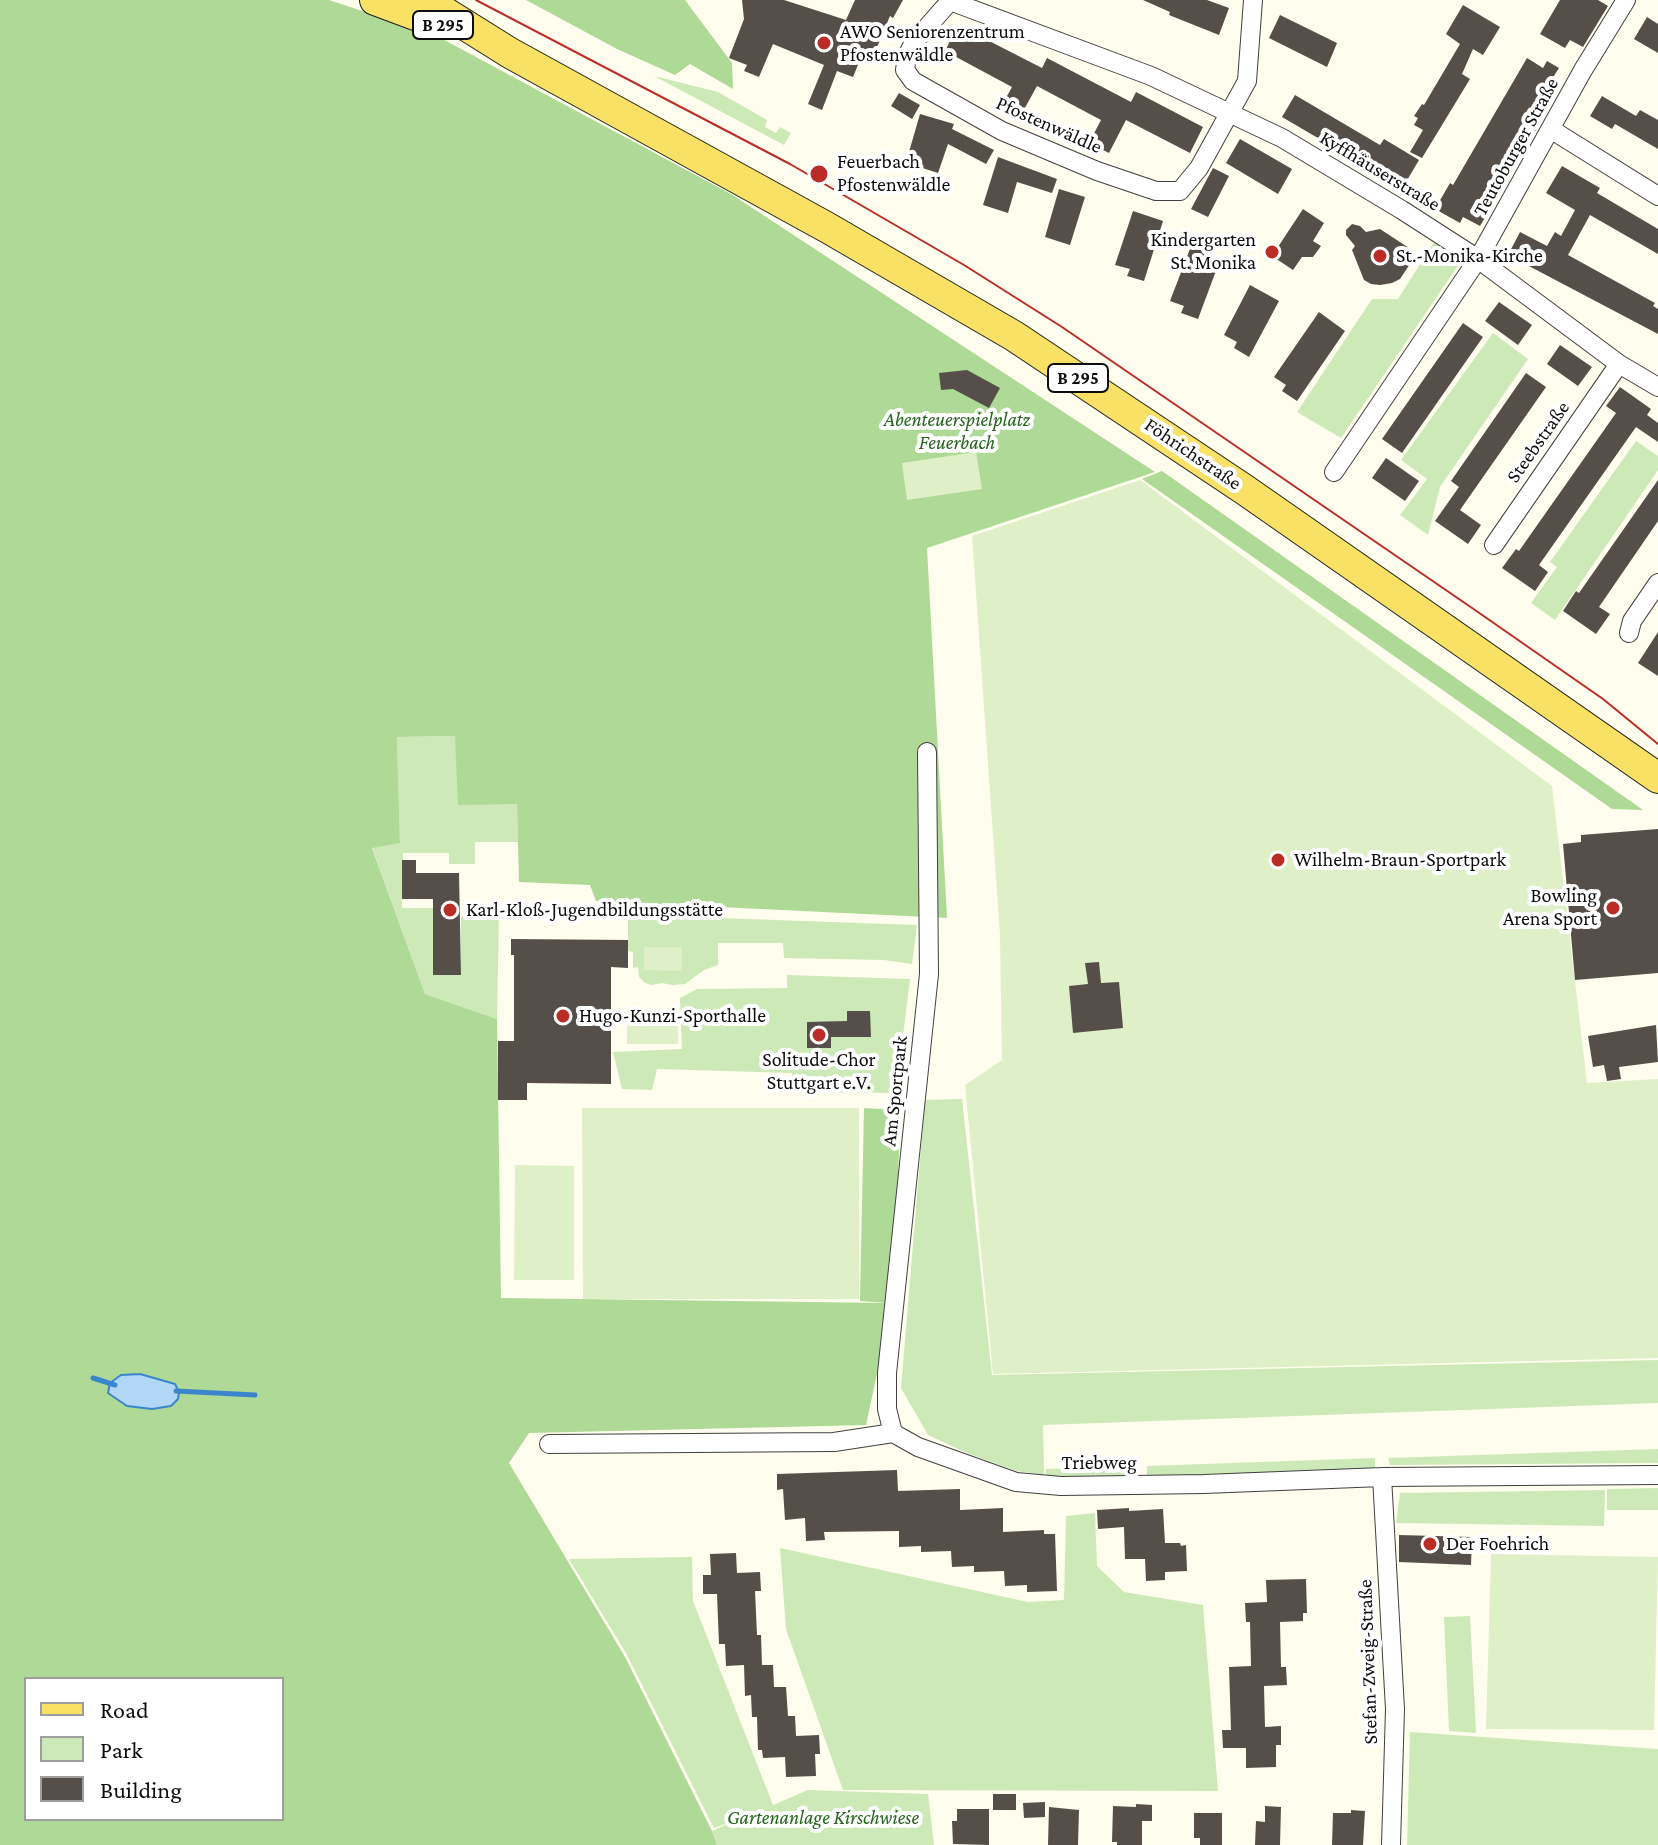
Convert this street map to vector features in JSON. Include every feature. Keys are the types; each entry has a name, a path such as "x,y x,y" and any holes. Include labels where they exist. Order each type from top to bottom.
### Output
{"main road":[{"name":"B 295","path":"375,0 510,53"},
{"name":"B 295","path":"417,0 446,13 510,53"},
{"name":"Föhrichstraße","path":"510,53 777,199 1014,336 1131,411 1612,747 1655,773"}],"street":[{"path":"1230,114 1247,81 1253,0"},
{"name":"Teutoburger Straße","path":"1334,472 1478,259 1583,70 1626,0"},
{"name":"Pfostenwäldle","path":"950,1 914,42 907,56 905,70 913,81 1002,131 1097,171 1156,191 1180,191 1199,168 1230,114"},
{"name":"Kyffhäuserstraße","path":"950,1 1151,76 1282,138 1478,259 1619,364 1658,387"},
{"path":"1552,130 1658,196"},
{"name":"Steebstraße","path":"1494,545 1619,364"},
{"path":"1629,633 1632,621 1658,583"},
{"name":"Am Sportpark","path":"893,1433 887,1409 887,1373 929,974 927,752"},
{"path":"549,1444 834,1442 893,1433"},
{"name":"Triebweg","path":"893,1433 918,1447 1016,1482 1061,1486 1382,1477 1658,1475"},
{"name":"Stefan-Zweig-Straße","path":"1382,1477 1395,1709 1391,1845"}],"green space":[{"name":"Abenteuerspielplatz Feuerbach","path":"0,0 329,0 435,35 731,194 1155,472 927,548 947,918 596,901 590,885 519,882 517,804 458,805 455,736 397,737 400,843 372,848 425,994 497,1019 501,1298 888,1303 860,1301 864,1108 901,1110 892,1303 866,1425 529,1433 509,1463 625,1657 717,1845 0,1845"},
{"path":"526,0 685,0 732,63 733,89 690,64 675,75 617,49"},
{"path":"654,76 718,92 767,120 765,127 776,133 780,127 791,133 784,145"},
{"path":"1434,242 1461,261 1341,438 1297,412 1372,299 1398,299"},
{"path":"1493,333 1528,359 1440,487 1428,535 1400,515 1427,479 1401,460"},
{"path":"1636,441 1658,456 1658,470 1555,620 1531,603 1557,567 1550,562"},
{"path":"976,452 982,489 907,500 902,463"},
{"path":"1162,471 1643,810 1612,809 1142,479"},
{"name":"Wilhelm-Braun-Sportpark","path":"1140,480 1552,786 1587,1083 1658,1079 1658,1358 993,1374 965,1085 1002,1060 1000,935 972,536"},
{"path":"455,736 517,804 518,842 475,842 475,864 449,864 449,853 403,853 402,908 444,908 433,975 461,975 461,917 481,909 499,909 497,1019 425,994 372,847 400,843 397,737"},
{"path":"634,915 917,925 912,964 884,960 784,958 783,943 718,943 718,965 704,970 685,984 652,985 639,977 638,967 633,968 633,952 628,951 628,919"},
{"path":"644,947 682,947 682,971 644,970"},
{"path":"787,975 910,979 896,1093 794,1092 792,1073 657,1069 652,1090 622,1089 613,1052 682,1049 680,998 697,989 787,988"},
{"path":"627,1009 678,1009 678,1044 627,1044"},
{"path":"962,1099 992,1375 1658,1360 1658,1403 1043,1425 1044,1475 1017,1471 969,1454 928,1435 901,1388 925,1100"},
{"path":"582,1108 859,1108 859,1299 583,1299"},
{"path":"515,1165 574,1166 574,1280 514,1280"},
{"path":"1658,1449 1658,1463 1390,1465 1388,1458"},
{"path":"1375,1458 1375,1468 1147,1478 1147,1466"},
{"path":"1135,1466 1135,1479 1045,1480 1046,1469"},
{"path":"1658,1488 1658,1510 1607,1510 1607,1489"},
{"path":"1605,1490 1604,1526 1396,1523 1400,1493"},
{"path":"1095,1513 1097,1566 1124,1592 1203,1605 1218,1791 843,1790 786,1629 780,1548 1028,1602 1064,1600 1066,1516"},
{"path":"1491,1554 1658,1557 1654,1730 1486,1729"},
{"name":"Gartenanlage Kirschwiese","path":"692,1557 693,1601 773,1805 808,1790 928,1794 934,1845 717,1845 712,1831 736,1820 714,1828 626,1653 569,1559"},
{"path":"1470,1616 1476,1733 1449,1731 1444,1617"},
{"path":"1410,1732 1658,1749 1658,1845 1407,1845"}],"water":[{"path":"140,1374 175,1384 178,1399 171,1406 152,1409 127,1406 108,1393 110,1383 121,1375"}],"building":[{"name":"AWO Seniorenzentrum Pfostenwäldle","path":"742,0 784,0 846,20 855,0 903,0 893,18 890,16 872,59 862,55 853,77 837,71 822,110 808,104 824,65 773,44 759,77 744,71 747,65 729,58 744,19"},
{"path":"1143,0 1207,0 1229,8 1219,35 1169,15 1170,12"},
{"path":"1560,0 1598,0 1608,6 1583,47 1570,40 1565,48 1540,34"},
{"path":"1463,5 1500,27 1483,55 1473,49 1462,74 1470,79 1422,158 1410,152 1423,130 1414,125 1418,118 1414,116 1424,105 1460,44 1446,34"},
{"path":"1280,15 1337,43 1327,67 1269,38"},
{"path":"1647,17 1658,24 1658,53 1634,39"},
{"path":"958,25 1042,68 1047,58 1131,102 1136,92 1203,127 1190,153 1126,120 1109,153 1089,143 1101,120 1037,86 1021,115 1002,105 1012,87 945,51"},
{"path":"1527,58 1543,68 1547,61 1559,68 1543,93 1553,99 1532,137 1521,131 1491,182 1502,189 1480,226 1463,217 1460,223 1435,209 1450,183 1453,185"},
{"path":"899,93 920,105 912,119 891,106"},
{"path":"1295,95 1380,145 1384,139 1419,160 1406,182 1355,152 1352,158 1282,117"},
{"path":"1602,96 1636,116 1640,110 1658,120 1658,149 1615,124 1612,129 1590,116"},
{"path":"920,114 954,124 952,129 994,150 986,164 948,144 938,173 913,165 916,154 909,152"},
{"path":"1240,139 1292,169 1278,194 1226,163"},
{"path":"998,157 1057,179 1052,193 1017,182 1008,213 983,205"},
{"path":"1562,166 1600,188 1597,193 1658,229 1658,254 1590,215 1568,255 1655,303 1653,306 1658,309 1658,334 1508,255 1520,232 1547,246 1555,232 1561,236 1575,210 1546,193"},
{"path":"1213,168 1229,176 1208,217 1191,209"},
{"path":"1059,189 1085,197 1070,245 1045,237"},
{"path":"1303,209 1324,223 1313,241 1321,246 1313,257 1302,257 1293,270 1272,256"},
{"path":"1133,211 1163,221 1144,281 1127,276 1130,269 1115,265"},
{"name":"St.-Monika-Kirche","path":"1352,224 1366,232 1380,229 1409,248 1413,254 1412,261 1400,279 1380,285 1364,280 1352,250 1355,246 1346,235"},
{"path":"1193,241 1205,246 1202,253 1220,260 1198,319 1181,313 1184,306 1170,301"},
{"path":"1250,285 1279,301 1249,357 1234,348 1237,342 1224,335"},
{"path":"1499,302 1532,325 1518,345 1485,321"},
{"path":"1319,312 1345,331 1297,401 1282,391 1286,385 1274,377"},
{"path":"1463,323 1483,337 1402,453 1382,439"},
{"path":"1560,345 1592,367 1578,386 1547,364"},
{"path":"967,370 1000,388 989,408 953,389 941,390 939,373"},
{"path":"1526,373 1546,387 1460,510 1481,525 1468,544 1435,521 1459,487 1451,481"},
{"path":"1620,387 1651,409 1647,415 1658,423 1658,442 1636,427 1539,565 1548,572 1535,591 1502,568 1516,549 1519,551 1616,413 1606,406"},
{"path":"1386,458 1419,481 1405,501 1372,478"},
{"path":"1658,480 1658,521 1599,607 1610,614 1596,634 1563,611"},
{"path":"1658,632 1658,676 1638,663"},
{"name":"Bowling Arena Sport","path":"1658,829 1658,973 1575,980 1563,844 1581,842 1581,835"},
{"path":"402,860 416,860 416,873 459,873 461,975 433,975 433,899 402,899"},
{"name":"Hugo-Kunzi-Sporthalle","path":"511,939 628,940 628,968 611,967 611,1084 527,1083 527,1100 498,1100 498,1041 514,1041 514,955 511,955"},
{"path":"1099,962 1101,983 1119,982 1123,1028 1073,1033 1069,986 1088,984 1085,963"},
{"path":"847,1011 870,1011 871,1037 831,1037 831,1048 807,1048 807,1022 847,1021"},
{"path":"1656,1025 1658,1062 1619,1067 1621,1079 1607,1081 1604,1065 1593,1067 1588,1036"},
{"path":"897,1470 898,1491 960,1489 960,1510 1003,1508 1003,1532 1044,1530 1044,1534 1055,1534 1057,1591 1027,1592 1027,1585 1005,1586 1004,1571 974,1572 974,1566 952,1567 951,1551 921,1552 921,1546 899,1547 899,1531 824,1532 825,1540 806,1541 805,1518 785,1520 783,1489 777,1490 777,1474"},
{"path":"1129,1508 1129,1511 1163,1509 1165,1543 1186,1545 1187,1571 1165,1572 1165,1580 1146,1581 1145,1559 1125,1559 1124,1527 1098,1529 1097,1510"},
{"path":"1399,1535 1472,1537 1471,1565 1399,1562"},
{"path":"736,1553 737,1573 760,1572 761,1591 755,1591 762,1665 773,1665 774,1687 786,1687 788,1716 795,1716 796,1736 819,1735 820,1754 815,1754 816,1776 786,1777 785,1757 763,1758 762,1750 758,1750 757,1717 752,1717 751,1695 745,1696 744,1665 726,1666 725,1644 719,1644 717,1594 703,1594 703,1575 711,1575 710,1554"},
{"path":"1306,1579 1307,1613 1303,1613 1303,1621 1280,1622 1281,1667 1286,1667 1287,1685 1264,1686 1265,1727 1281,1726 1281,1745 1276,1745 1276,1767 1246,1768 1246,1748 1223,1748 1222,1730 1231,1730 1229,1667 1251,1666 1250,1622 1246,1622 1245,1603 1267,1602 1266,1580"},
{"path":"993,1794 1016,1794 1016,1810 993,1810"},
{"path":"1045,1802 1045,1817 1024,1818 1023,1803"},
{"path":"1136,1804 1152,1805 1152,1821 1142,1821 1142,1845 1117,1845 1117,1842 1112,1842 1113,1806 1136,1807"},
{"path":"1265,1806 1281,1807 1280,1845 1255,1845 1256,1821 1265,1822"},
{"path":"1049,1807 1079,1810 1078,1845 1048,1845"},
{"path":"957,1809 989,1809 989,1845 953,1844 952,1821 957,1821"},
{"path":"1351,1810 1365,1811 1363,1845 1332,1845 1333,1813 1351,1813"},
{"path":"1194,1813 1222,1813 1222,1845 1200,1845 1200,1838 1194,1838"}],"waterway":[{"path":"93,1378 115,1385"},
{"path":"176,1391 255,1395"}],"tram line":[{"path":"476,0 790,164 964,265 1062,327 1475,610 1603,699 1658,744"}],"place":[{"name":"AWO Seniorenzentrum Pfostenwäldle","path":"824,43"},
{"name":"Feuerbach Pfostenwäldle","path":"819,174"},
{"name":"Kindergarten St. Monika","path":"1272,252"},
{"name":"St.-Monika-Kirche","path":"1380,256"},
{"name":"Wilhelm-Braun-Sportpark","path":"1278,860"},
{"name":"Bowling Arena Sport","path":"1613,908"},
{"name":"Karl-Kloß-Jugendbildungsstätte","path":"450,910"},
{"name":"Hugo-Kunzi-Sporthalle","path":"563,1016"},
{"name":"Solitude-Chor Stuttgart e.V.","path":"819,1035"},
{"name":"Der Foehrich","path":"1430,1544"}]}
